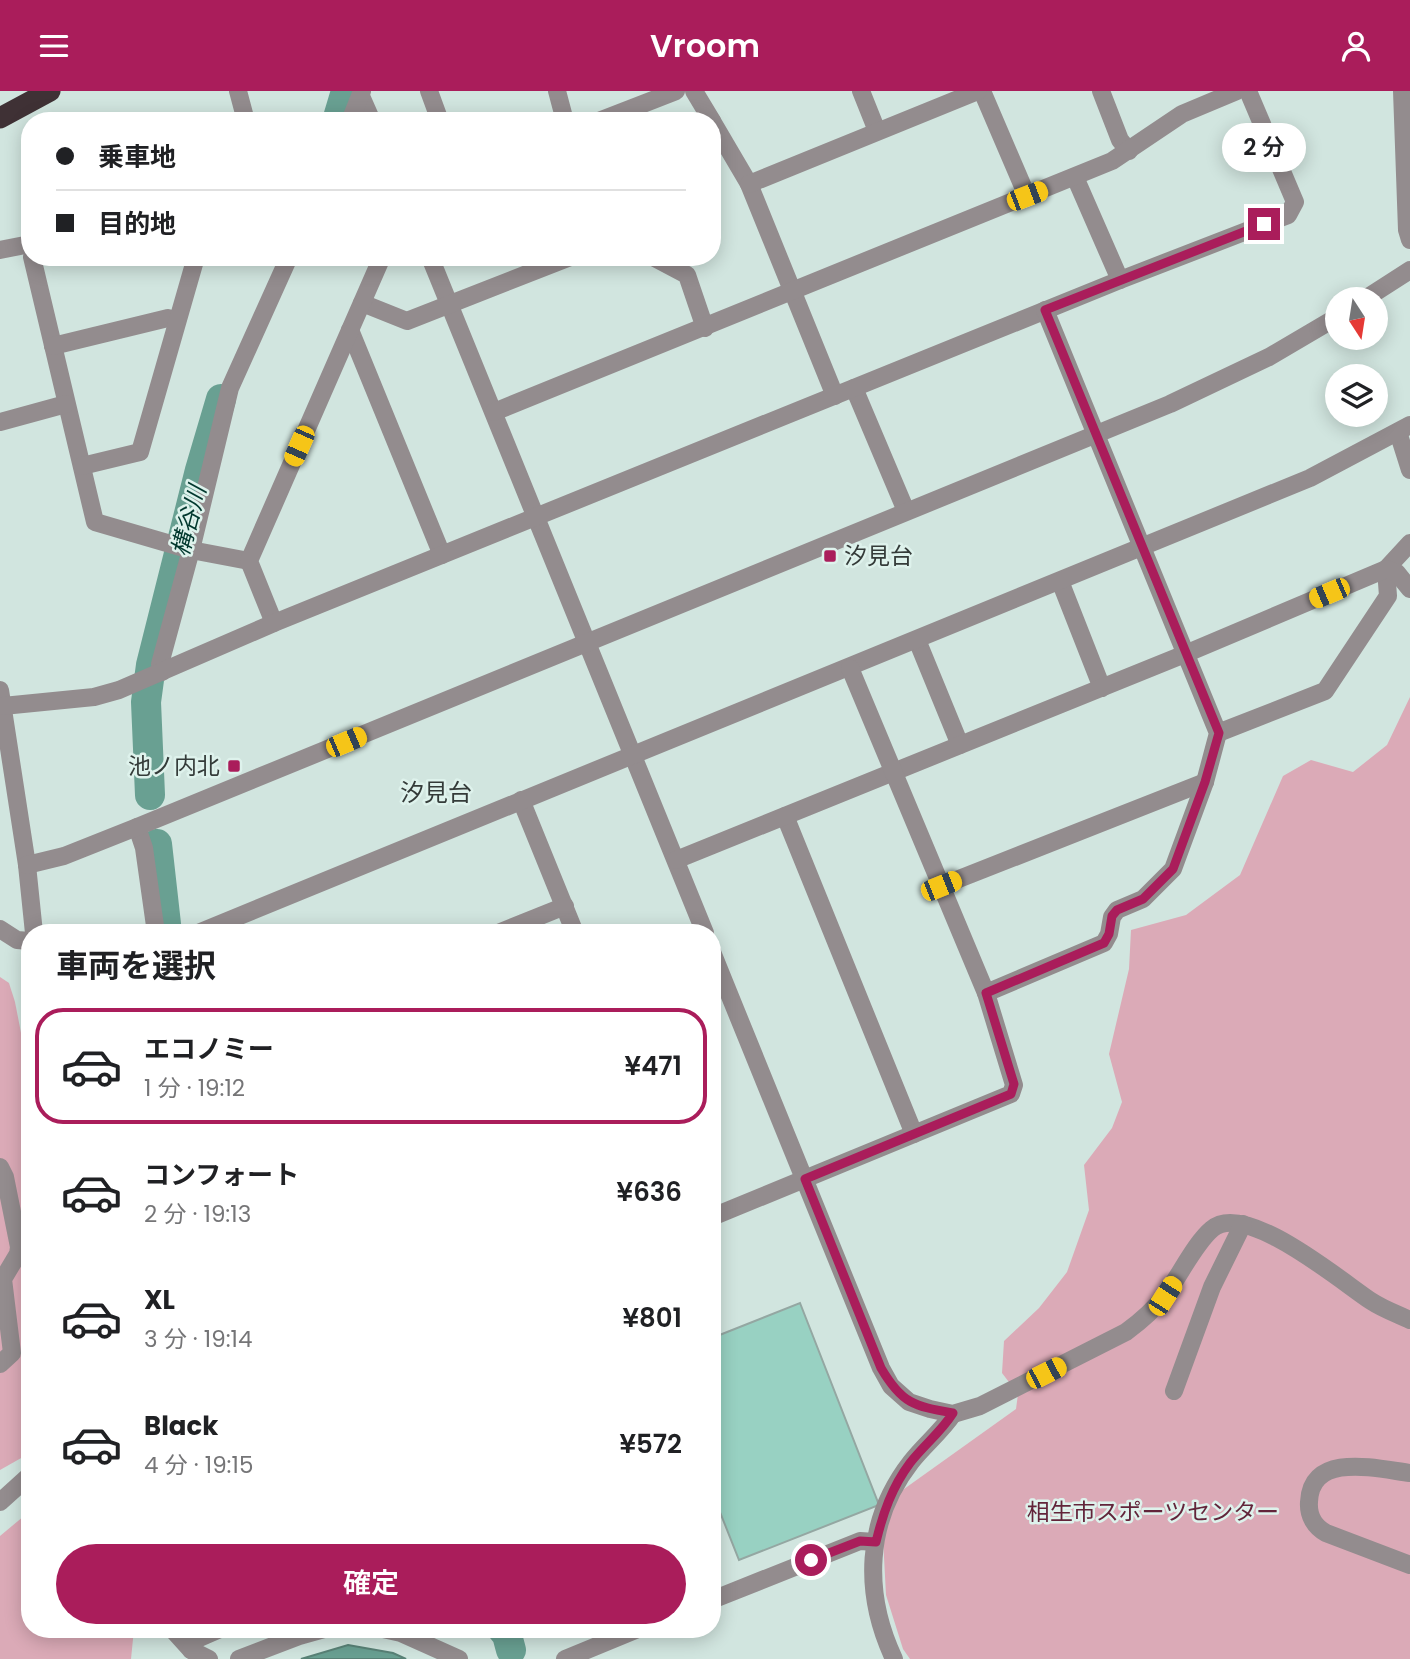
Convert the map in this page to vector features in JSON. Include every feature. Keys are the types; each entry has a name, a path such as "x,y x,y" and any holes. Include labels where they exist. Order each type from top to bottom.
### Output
{"highway":[{"path":"0,118 50,91"}],"street":[{"path":"238,91 244,112"},
{"path":"429,91 437,112"},
{"path":"557,91 563,112"},
{"path":"622,112 676,91"},
{"path":"694,91 707,112"},
{"path":"861,91 877,131"},
{"path":"749,184 980,91 1027,196"},
{"path":"1101,91 1120,140 1129,151"},
{"path":"494,412 1075,177 1129,151 1182,114 1237,91"},
{"path":"33,924 27,865 1,698 94,697 152,676 274,623 1045,310 1288,215 1295,202 1248,91"},
{"path":"1402,91 1407,230 1410,240"},
{"path":"354,112 361,94"},
{"path":"361,94 368,112"},
{"path":"721,136 749,184 835,396"},
{"path":"1075,177 1120,280"},
{"path":"0,250 21,249"},
{"path":"34,266 95,522 184,548 249,561"},
{"path":"82,466 139,452 193,266"},
{"path":"152,676 160,664 184,548 230,389 285,266"},
{"path":"274,623 249,561 378,266"},
{"path":"434,266 701,924"},
{"path":"362,303 407,321 547,266"},
{"path":"670,266 687,275 705,328"},
{"path":"1384,287 1410,270"},
{"path":"986,993 1104,943 1109,934 1112,916 1117,910 1143,899 1173,869 1205,782 1219,733 1045,310"},
{"path":"53,346 169,318 177,321"},
{"path":"27,865 64,856 137,827 906,511 1098,435 1222,380 1325,324"},
{"path":"350,330 442,555"},
{"path":"854,389 906,511"},
{"path":"0,422 66,404"},
{"path":"220,924 1310,478 1404,428 1410,470"},
{"path":"676,860 1185,654 1386,569 1410,543"},
{"path":"1386,569 1397,573 1410,589"},
{"path":"1219,733 1325,691 1388,596 1386,569"},
{"path":"1060,581 1102,688"},
{"path":"917,640 960,745"},
{"path":"721,1213 1011,1094 1014,1084 986,993 850,668"},
{"path":"941,886 1205,782"},
{"path":"521,800 572,924"},
{"path":"785,816 914,1133"},
{"path":"137,827 144,848 155,924"},
{"path":"520,924 565,906"},
{"path":"0,929 21,940"},
{"path":"721,979 881,1368 891,1386 909,1402 953,1413 980,1406 1126,1332 1145,1318 1165,1296 1212,1228 1227,1222 1243,1224 1275,1235 1374,1303 1410,1320"},
{"path":"0,1167 5,1177 19,1247 18,1254 3,1279 12,1353 0,1364"},
{"path":"1174,1391 1212,1287 1243,1224"},
{"path":"894,1659 875,1607 872,1567 876,1542 884,1509 896,1484 911,1461 944,1427 953,1413"},
{"path":"1410,1473 1352,1466 1333,1468 1320,1477 1311,1489 1308,1502 1316,1528 1410,1565"},
{"path":"0,1502 21,1483"},
{"path":"721,1596 860,1541 876,1542"},
{"path":"180,1638 191,1650 209,1659"},
{"path":"191,1650 199,1638"},
{"path":"239,1659 294,1638"},
{"path":"412,1638 459,1659"},
{"path":"565,1659 616,1638"}],"green space":[{"name":"相生市スポーツセンター","path":"1410,697 1410,1659 910,1659 903,1649 886,1595 883,1538 897,1494 1016,1409 1018,1394 1002,1373 1004,1341 1039,1308 1067,1272 1089,1210 1084,1165 1112,1128 1122,1102 1109,1054 1129,969 1131,930 1186,915 1240,875 1283,776 1311,760 1353,772 1387,745"},
{"path":"0,977 9,983 21,1033 21,1458 0,1470"},
{"path":"21,1518 21,1638 133,1638 131,1659 0,1659 0,1536"}],"shaded area":[{"path":"348,1645 393,1653 406,1659 301,1659"}],"building":[{"path":"800,1303 879,1505 739,1560 721,1515 721,1334"}],"waterway":[{"name":"構谷川","path":"340,112 346,91"},
{"name":"構谷川","path":"150,795 146,702 151,665 200,470 221,399"},
{"name":"構谷川","path":"157,844 166,924"},
{"name":"構谷川","path":"508,1638 511,1650"}],"place":[{"name":"汐見台","path":"830,556"},
{"name":"池ノ内北","path":"234,766"}],"district":[{"name":"汐見台","path":"436,793"}],"route":[{"path":"811,1560 860,1541 876,1542 884,1509 896,1484 911,1461 944,1427 953,1413 909,1402 891,1386 881,1368 805,1179 1011,1094 1014,1084 986,993 1104,943 1109,934 1112,916 1117,910 1143,899 1173,869 1205,782 1219,733 1045,310 1264,224"}]}
